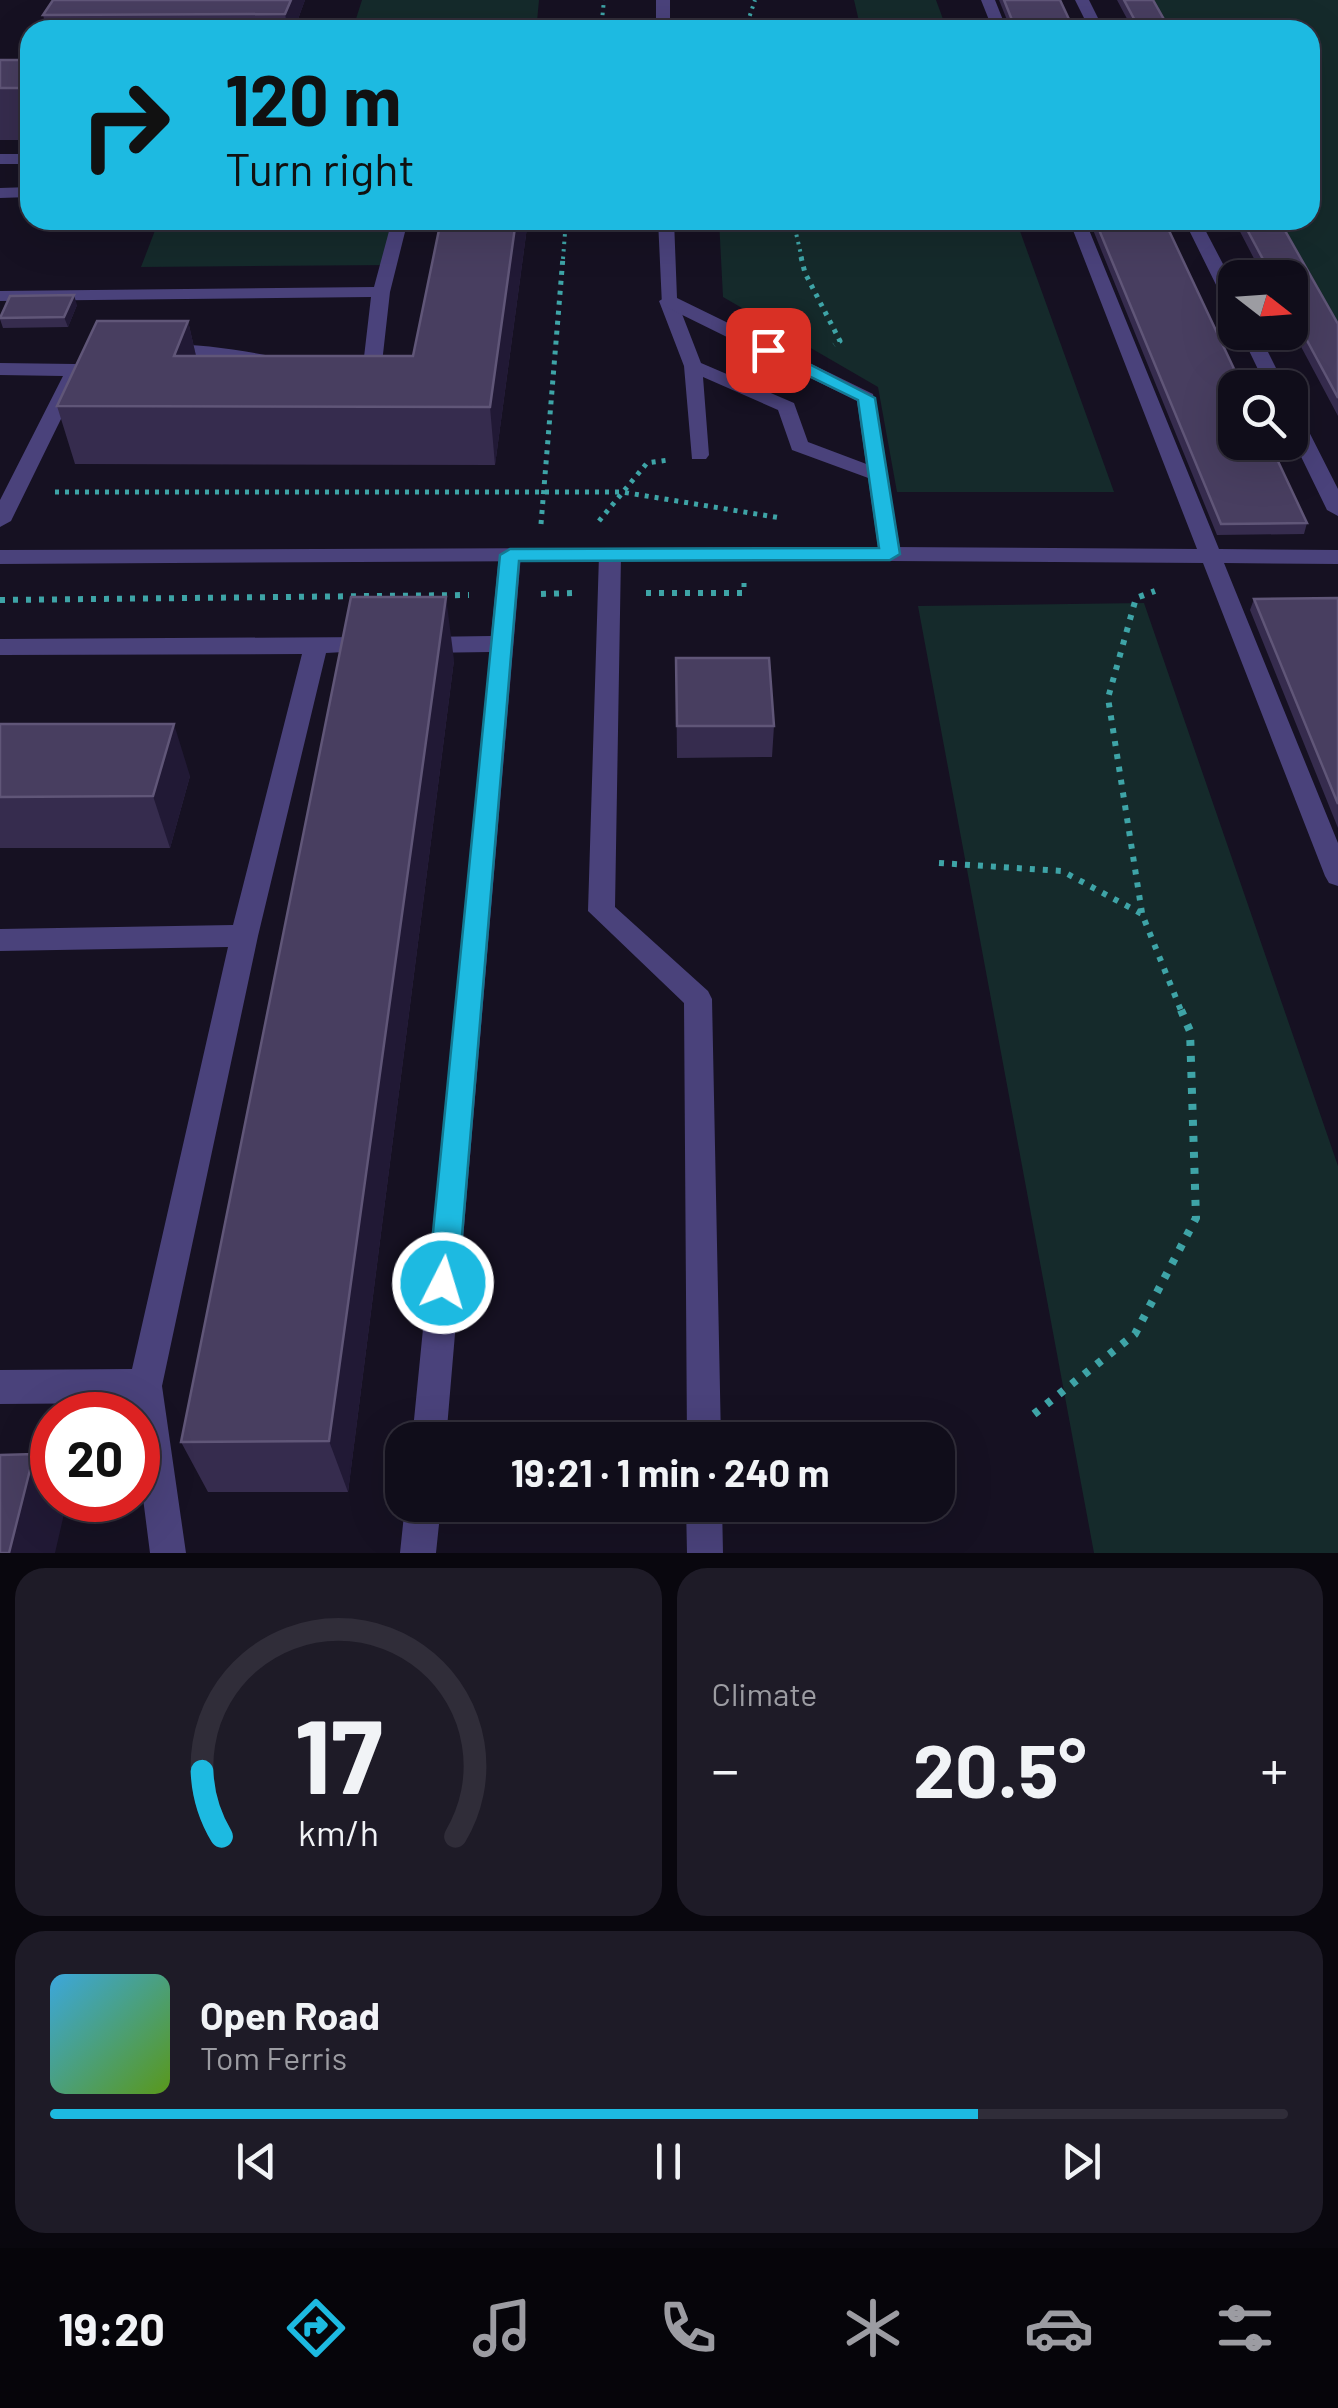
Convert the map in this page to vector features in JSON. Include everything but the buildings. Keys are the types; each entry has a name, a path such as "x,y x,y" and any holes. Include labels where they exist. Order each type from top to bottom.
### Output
{"street":[{"path":"335,362 373,363 381,292 397,230"},
{"path":"666,230 668,301 694,366 699,455"},
{"path":"1080,230 1338,876"},
{"path":"1197,230 1218,271"},
{"path":"0,296 381,292"},
{"path":"668,301 866,398 890,554"},
{"path":"141,350 217,350 240,360 278,361"},
{"path":"0,370 80,360 0,521"},
{"path":"694,366 787,408 799,446 878,475"},
{"path":"1308,450 1338,510"},
{"path":"0,557 890,554 1216,564 1338,557"},
{"path":"431,1422 506,595 524,555"},
{"path":"610,555 601,911 698,1000 704,1422"},
{"path":"0,646 502,644"},
{"path":"168,1553 145,1386 244,936 316,646"},
{"path":"0,940 244,936"},
{"path":"0,1387 145,1386"},
{"path":"418,1553 421,1522"},
{"path":"704,1522 705,1553"}],"path":[{"path":"524,555 544,490 565,230"},
{"path":"795,230 805,274 840,342 801,366"},
{"path":"571,555 647,463 699,455"},
{"path":"15,491 622,492 795,520"},
{"path":"0,600 744,592 741,554"},
{"path":"1034,1414 1136,1334 1196,1218 1190,1031 1142,914 1108,698 1136,598 1216,564"},
{"path":"939,863 1062,871 1142,914"}],"green space":[{"path":"362,0 539,0 537,20 356,20"},
{"path":"854,0 936,0 943,20 859,20"},
{"path":"1148,0 1338,0 1338,335 1308,282 1308,260 1296,260 1279,230 1320,230 1320,20 1159,20"},
{"path":"155,230 401,230 393,265 141,267"},
{"path":"720,230 1020,230 1114,492 897,492 878,387 723,297"},
{"path":"1144,603 1338,1166 1338,1553 1094,1553 918,606"}],"route":[{"path":"443,1283 510,555 890,554 866,398 768,350"}]}
